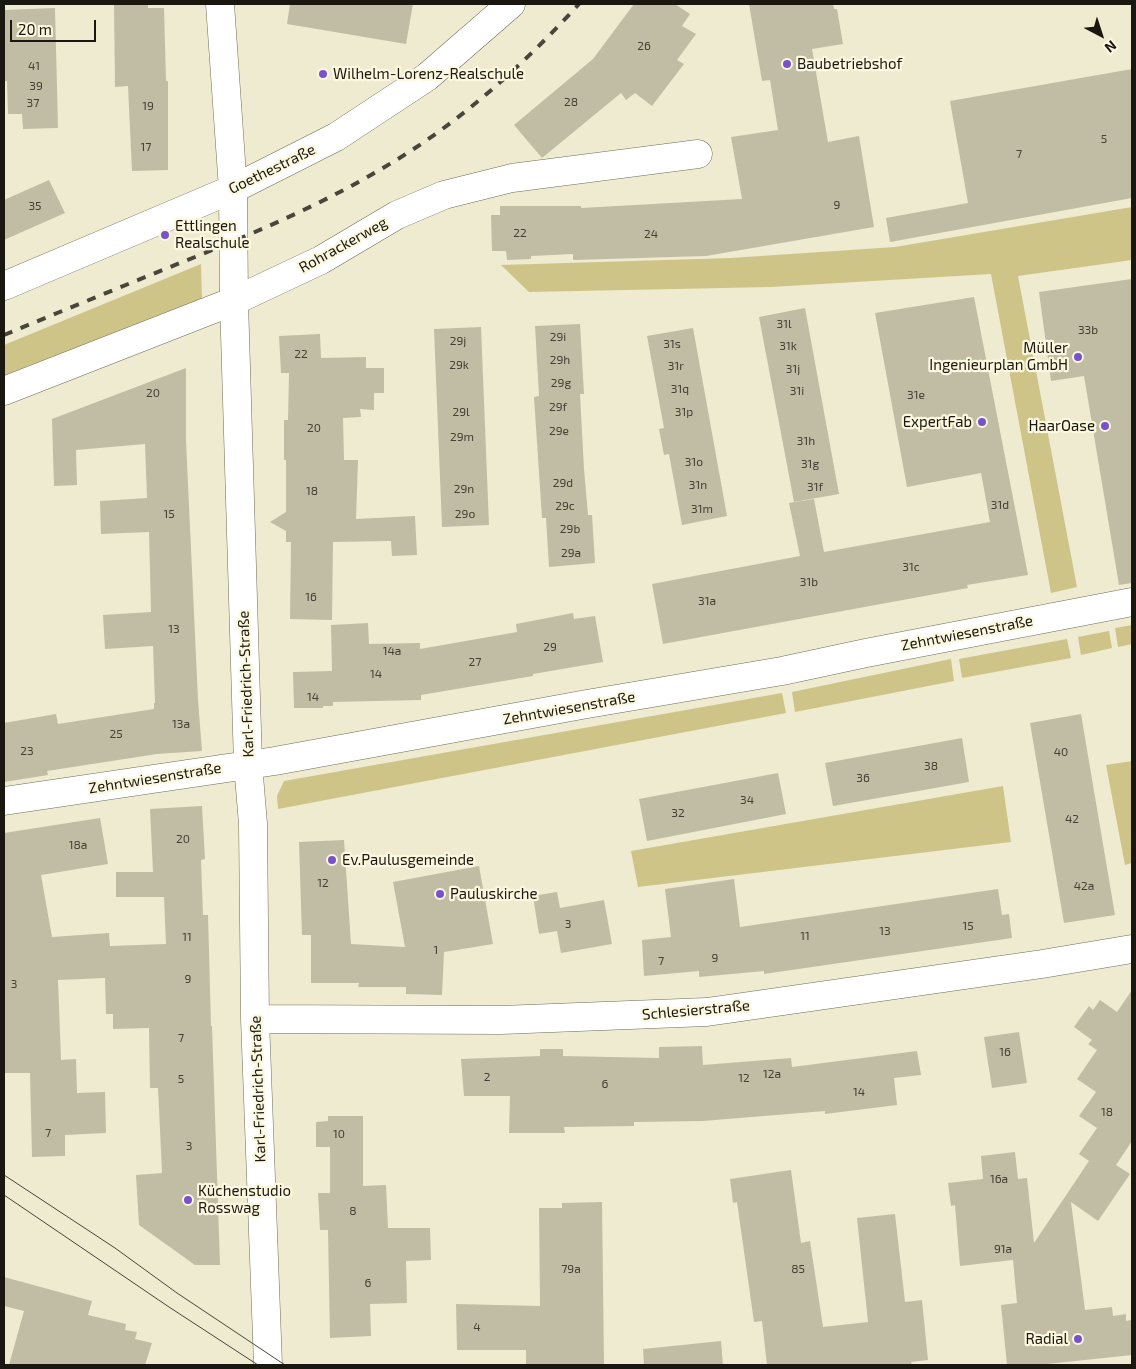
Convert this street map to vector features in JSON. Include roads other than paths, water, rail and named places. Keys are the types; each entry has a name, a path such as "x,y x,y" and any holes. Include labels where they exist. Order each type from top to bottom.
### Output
{"street":[{"name":"Karl-Friedrich-Straße","path":"220,4 233,189 234,301 248,764 252,824 255,1019 268,1365"},
{"name":"Goethestraße","path":"4,286 233,189 336,137 427,77 511,4"},
{"name":"Rohrackerweg","path":"4,392 234,301 321,260 397,215 444,195 512,178 698,154"},
{"name":"Zehntwiesenstraße","path":"4,801 276,761 615,699 782,671 1132,602"},
{"name":"Schlesierstraße","path":"255,1019 501,1020 707,1012 1042,964 1132,949"}],"tram line":[{"path":"4,1175 115,1248 177,1293 285,1365"},
{"path":"4,1195 258,1365"}],"railway":[{"path":"4,335 252,233 310,207 366,178 419,145 469,109 515,69 579,4"}],"place":[{"name":"Baubetriebshof","path":"787,64"},
{"name":"Wilhelm-Lorenz-Realschule","path":"323,74"},
{"name":"Ettlingen Realschule","path":"165,235"},
{"name":"Müller Ingenieurplan GmbH","path":"1078,357"},
{"name":"ExpertFab","path":"982,422"},
{"name":"HaarOase","path":"1105,426"},
{"name":"Ev.Paulusgemeinde","path":"332,860"},
{"name":"Pauluskirche","path":"440,894"},
{"name":"Küchenstudio Rosswag","path":"188,1200"},
{"name":"Radial","path":"1078,1339"}]}
